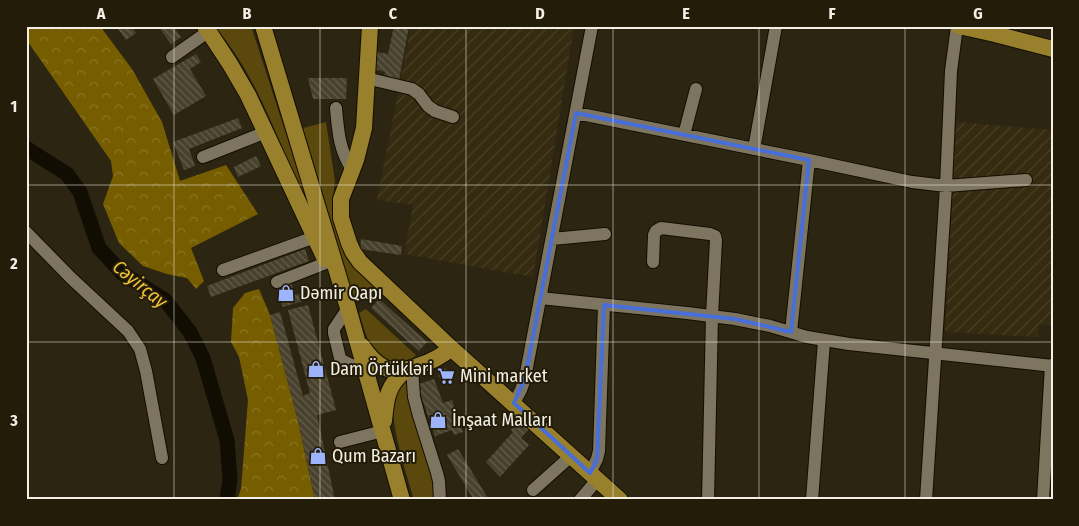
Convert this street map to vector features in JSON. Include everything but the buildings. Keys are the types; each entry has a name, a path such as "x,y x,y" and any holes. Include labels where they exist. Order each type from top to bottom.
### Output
{"main road":[{"path":"264,26 348,308 402,500"},
{"path":"370,26 364,128 356,160 340,199 341,218 353,252 360,262 451,348 620,500"},
{"path":"958,26 1053,49"},
{"path":"207,29 248,95 348,308"},
{"path":"357,339 377,364 394,371 409,370"},
{"path":"383,431 387,399 390,388 397,377 409,370 431,362 451,348"}],"street":[{"path":"514,403 525,378 592,26"},
{"path":"754,149 776,26"},
{"path":"926,500 946,186 951,71 958,26"},
{"path":"172,57 207,29"},
{"path":"366,78 412,89 435,111 453,117"},
{"path":"684,135 696,89"},
{"path":"336,108 342,150 352,169"},
{"path":"576,114 912,182 946,186 1026,180"},
{"path":"203,157 266,132"},
{"path":"791,332 809,160"},
{"path":"653,262 654,236 656,231 661,228 715,236 708,500"},
{"path":"26,232 71,278 128,330 140,350 146,371 162,458"},
{"path":"552,239 605,234"},
{"path":"223,270 315,237"},
{"path":"277,282 326,263"},
{"path":"540,298 735,319 824,341 1052,366 1043,500"},
{"path":"580,500 594,476 599,451 604,305"},
{"path":"348,308 334,329 340,358 366,372"},
{"path":"812,500 824,341"},
{"path":"409,370 419,416 439,481 440,500"},
{"path":"340,442 383,431"},
{"path":"533,490 571,456"}],"highlighted area":[{"path":"576,113 809,160 791,332 735,319 604,305 597,459 590,473 514,403 525,378"}],"shaded area":[{"path":"214,26 251,26 313,217 258,93 231,47"},
{"path":"411,26 574,26 533,277 404,254 413,205 377,200"},
{"path":"326,122 335,181 332,207 335,221 376,285 353,298 303,128"},
{"path":"956,122 1053,130 1053,325 1039,324 1038,337 945,332"},
{"path":"366,309 416,355 406,361 396,362 384,361 377,357 370,345 359,313"},
{"path":"408,379 432,474 434,500 414,500 398,444 393,400 396,390"}],"green space":[{"path":"26,26 100,26 132,69 162,122 180,181 226,165 258,214 191,248 204,281 196,289 187,278 143,266 119,243 103,204 113,176 111,161 26,39"},
{"path":"259,289 270,315 298,421 315,500 237,500 241,489 248,400 239,357 231,342 233,308 245,293"}],"waterway":[{"name":"Cəyirçay","path":"26,148 67,174 80,192 99,248 122,273 165,300 190,332 203,358 227,440 230,479 227,500"}],"place":[{"name":"Dəmir Qapı","path":"286,293"},
{"name":"Dam Örtükləri","path":"316,369"},
{"name":"Mini market","path":"446,376"},
{"name":"İnşaat Malları","path":"438,420"},
{"name":"Qum Bazarı","path":"318,456"}]}
